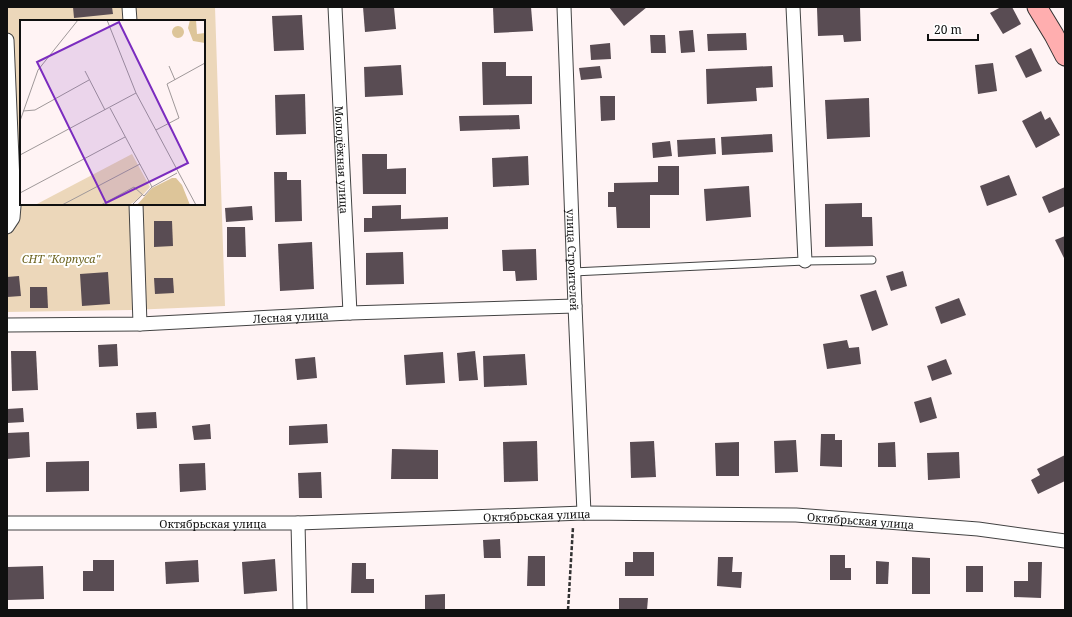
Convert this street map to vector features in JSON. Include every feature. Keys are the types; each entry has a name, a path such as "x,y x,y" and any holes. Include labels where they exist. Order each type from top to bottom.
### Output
{"street":[{"path":"129,7 130,20"},
{"name":"Молодёжная улица","path":"335,7 350,313"},
{"name":"улица Строителей","path":"564,7 579,513"},
{"path":"793,7 805,261"},
{"path":"1037,7 1065,56"},
{"path":"7,40 14,206 13,218 7,227"},
{"path":"136,205 140,324"},
{"name":"Лесная улица","path":"7,325 140,324 350,313 574,306"},
{"name":"Октябрьская улица","path":"7,523 298,523 579,513 796,515 970,528 1065,541"},
{"path":"298,523 300,610"}],"lane":[{"path":"573,272 805,261 872,260"}],"path":[{"path":"568,610 579,513"}],"green space":[{"name":"СНТ \"Корпуса\"","path":"7,7 215,7 225,306 131,310 7,312"}],"building":[{"path":"73,7 112,7 113,14 74,18"},
{"path":"363,7 394,7 396,29 365,32"},
{"path":"493,7 531,7 533,31 494,33"},
{"path":"609,7 647,7 624,26"},
{"path":"860,7 861,41 844,42 843,35 818,36 817,8"},
{"path":"1001,7 1012,7 1021,24 1003,34 990,13"},
{"path":"302,15 304,50 274,51 272,16"},
{"path":"693,30 695,52 681,53 679,31"},
{"path":"746,33 747,50 708,51 707,34"},
{"path":"650,35 665,35 666,53 651,53"},
{"path":"610,43 611,59 591,60 590,45"},
{"path":"1031,48 1042,71 1026,78 1015,56"},
{"path":"482,62 506,62 506,76 532,76 532,104 483,105"},
{"path":"993,63 997,91 978,94 975,65"},
{"path":"401,65 403,95 365,97 364,67"},
{"path":"600,66 602,78 581,80 579,68"},
{"path":"772,66 773,87 756,88 757,101 707,104 706,69"},
{"path":"305,94 306,134 276,135 275,95"},
{"path":"600,96 615,96 615,120 601,121"},
{"path":"869,98 870,137 827,139 825,100"},
{"path":"1041,111 1045,120 1050,117 1060,135 1036,148 1022,121"},
{"path":"519,115 520,129 460,131 459,116"},
{"path":"772,134 773,152 722,155 721,137"},
{"path":"715,138 716,154 678,157 677,140"},
{"path":"670,141 672,156 653,158 652,143"},
{"path":"362,154 387,154 387,169 406,168 406,194 363,194"},
{"path":"528,156 529,185 493,187 492,158"},
{"path":"658,166 679,166 679,195 650,195 650,228 617,228 616,207 608,207 608,192 614,192 614,183 658,182"},
{"path":"274,172 287,172 287,180 301,180 302,221 275,222"},
{"path":"1009,175 1017,195 987,206 980,186"},
{"path":"749,186 751,217 706,221 704,189"},
{"path":"1065,187 1065,206 1049,213 1042,197"},
{"path":"862,203 862,217 872,217 873,246 825,247 825,204"},
{"path":"401,205 401,219 448,217 448,229 364,232 364,218 372,218 372,206"},
{"path":"252,206 253,220 226,222 225,208"},
{"path":"154,221 172,221 173,246 154,247"},
{"path":"227,227 245,227 246,257 227,257"},
{"path":"1065,236 1065,260 1055,240"},
{"path":"312,242 314,289 280,291 278,244"},
{"path":"536,249 537,280 516,281 515,271 503,271 502,250"},
{"path":"403,252 404,284 366,285 366,253"},
{"path":"903,271 907,286 891,291 886,276"},
{"path":"108,272 110,304 82,306 80,274"},
{"path":"19,276 21,296 7,297 7,277"},
{"path":"154,278 173,278 174,293 155,294"},
{"path":"30,287 47,287 48,308 30,308"},
{"path":"876,290 888,325 872,331 860,295"},
{"path":"959,298 966,315 941,324 935,307"},
{"path":"847,340 849,348 859,347 861,364 827,369 823,344"},
{"path":"117,344 118,366 99,367 98,345"},
{"path":"11,351 36,351 38,390 12,391"},
{"path":"475,351 478,380 459,381 457,353"},
{"path":"443,352 445,383 406,385 404,355"},
{"path":"525,354 527,385 484,387 483,356"},
{"path":"315,357 317,378 297,380 295,359"},
{"path":"946,359 952,374 932,381 927,366"},
{"path":"931,397 937,418 920,423 914,402"},
{"path":"23,408 24,422 7,423 7,409"},
{"path":"156,412 157,428 137,429 136,413"},
{"path":"210,424 211,439 194,440 192,426"},
{"path":"327,424 328,443 289,445 289,426"},
{"path":"29,432 30,457 7,459 7,433"},
{"path":"821,434 835,434 835,440 842,440 842,467 820,466"},
{"path":"796,440 798,472 775,473 774,441"},
{"path":"537,441 538,481 504,482 503,442"},
{"path":"654,441 656,477 631,478 630,442"},
{"path":"739,442 739,476 716,476 715,443"},
{"path":"895,442 896,467 878,467 878,443"},
{"path":"392,449 438,450 438,479 391,479"},
{"path":"959,452 960,478 928,480 927,453"},
{"path":"1065,455 1065,481 1038,494 1031,480 1040,475 1037,469"},
{"path":"89,461 89,491 46,492 46,462"},
{"path":"205,463 206,490 180,492 179,464"},
{"path":"321,472 322,498 299,498 298,473"},
{"path":"500,539 501,558 484,558 483,540"},
{"path":"633,552 654,552 654,576 625,576 625,562 633,562"},
{"path":"830,555 845,555 845,568 851,568 851,580 830,580"},
{"path":"528,556 545,556 545,586 527,586"},
{"path":"718,557 733,557 732,572 742,572 741,588 717,586"},
{"path":"912,557 930,558 930,594 912,594"},
{"path":"275,559 277,591 244,594 242,562"},
{"path":"93,560 114,560 114,591 83,591 83,571 93,571"},
{"path":"198,560 199,582 166,584 165,562"},
{"path":"876,561 889,562 888,584 876,584"},
{"path":"1028,562 1042,562 1041,598 1014,597 1014,581 1028,581"},
{"path":"352,563 366,563 366,579 374,579 374,593 351,593"},
{"path":"43,566 44,599 8,600 7,567"},
{"path":"966,566 983,566 983,592 966,592"},
{"path":"445,594 445,610 425,610 425,595"},
{"path":"619,598 648,598 647,610 619,610"}]}
